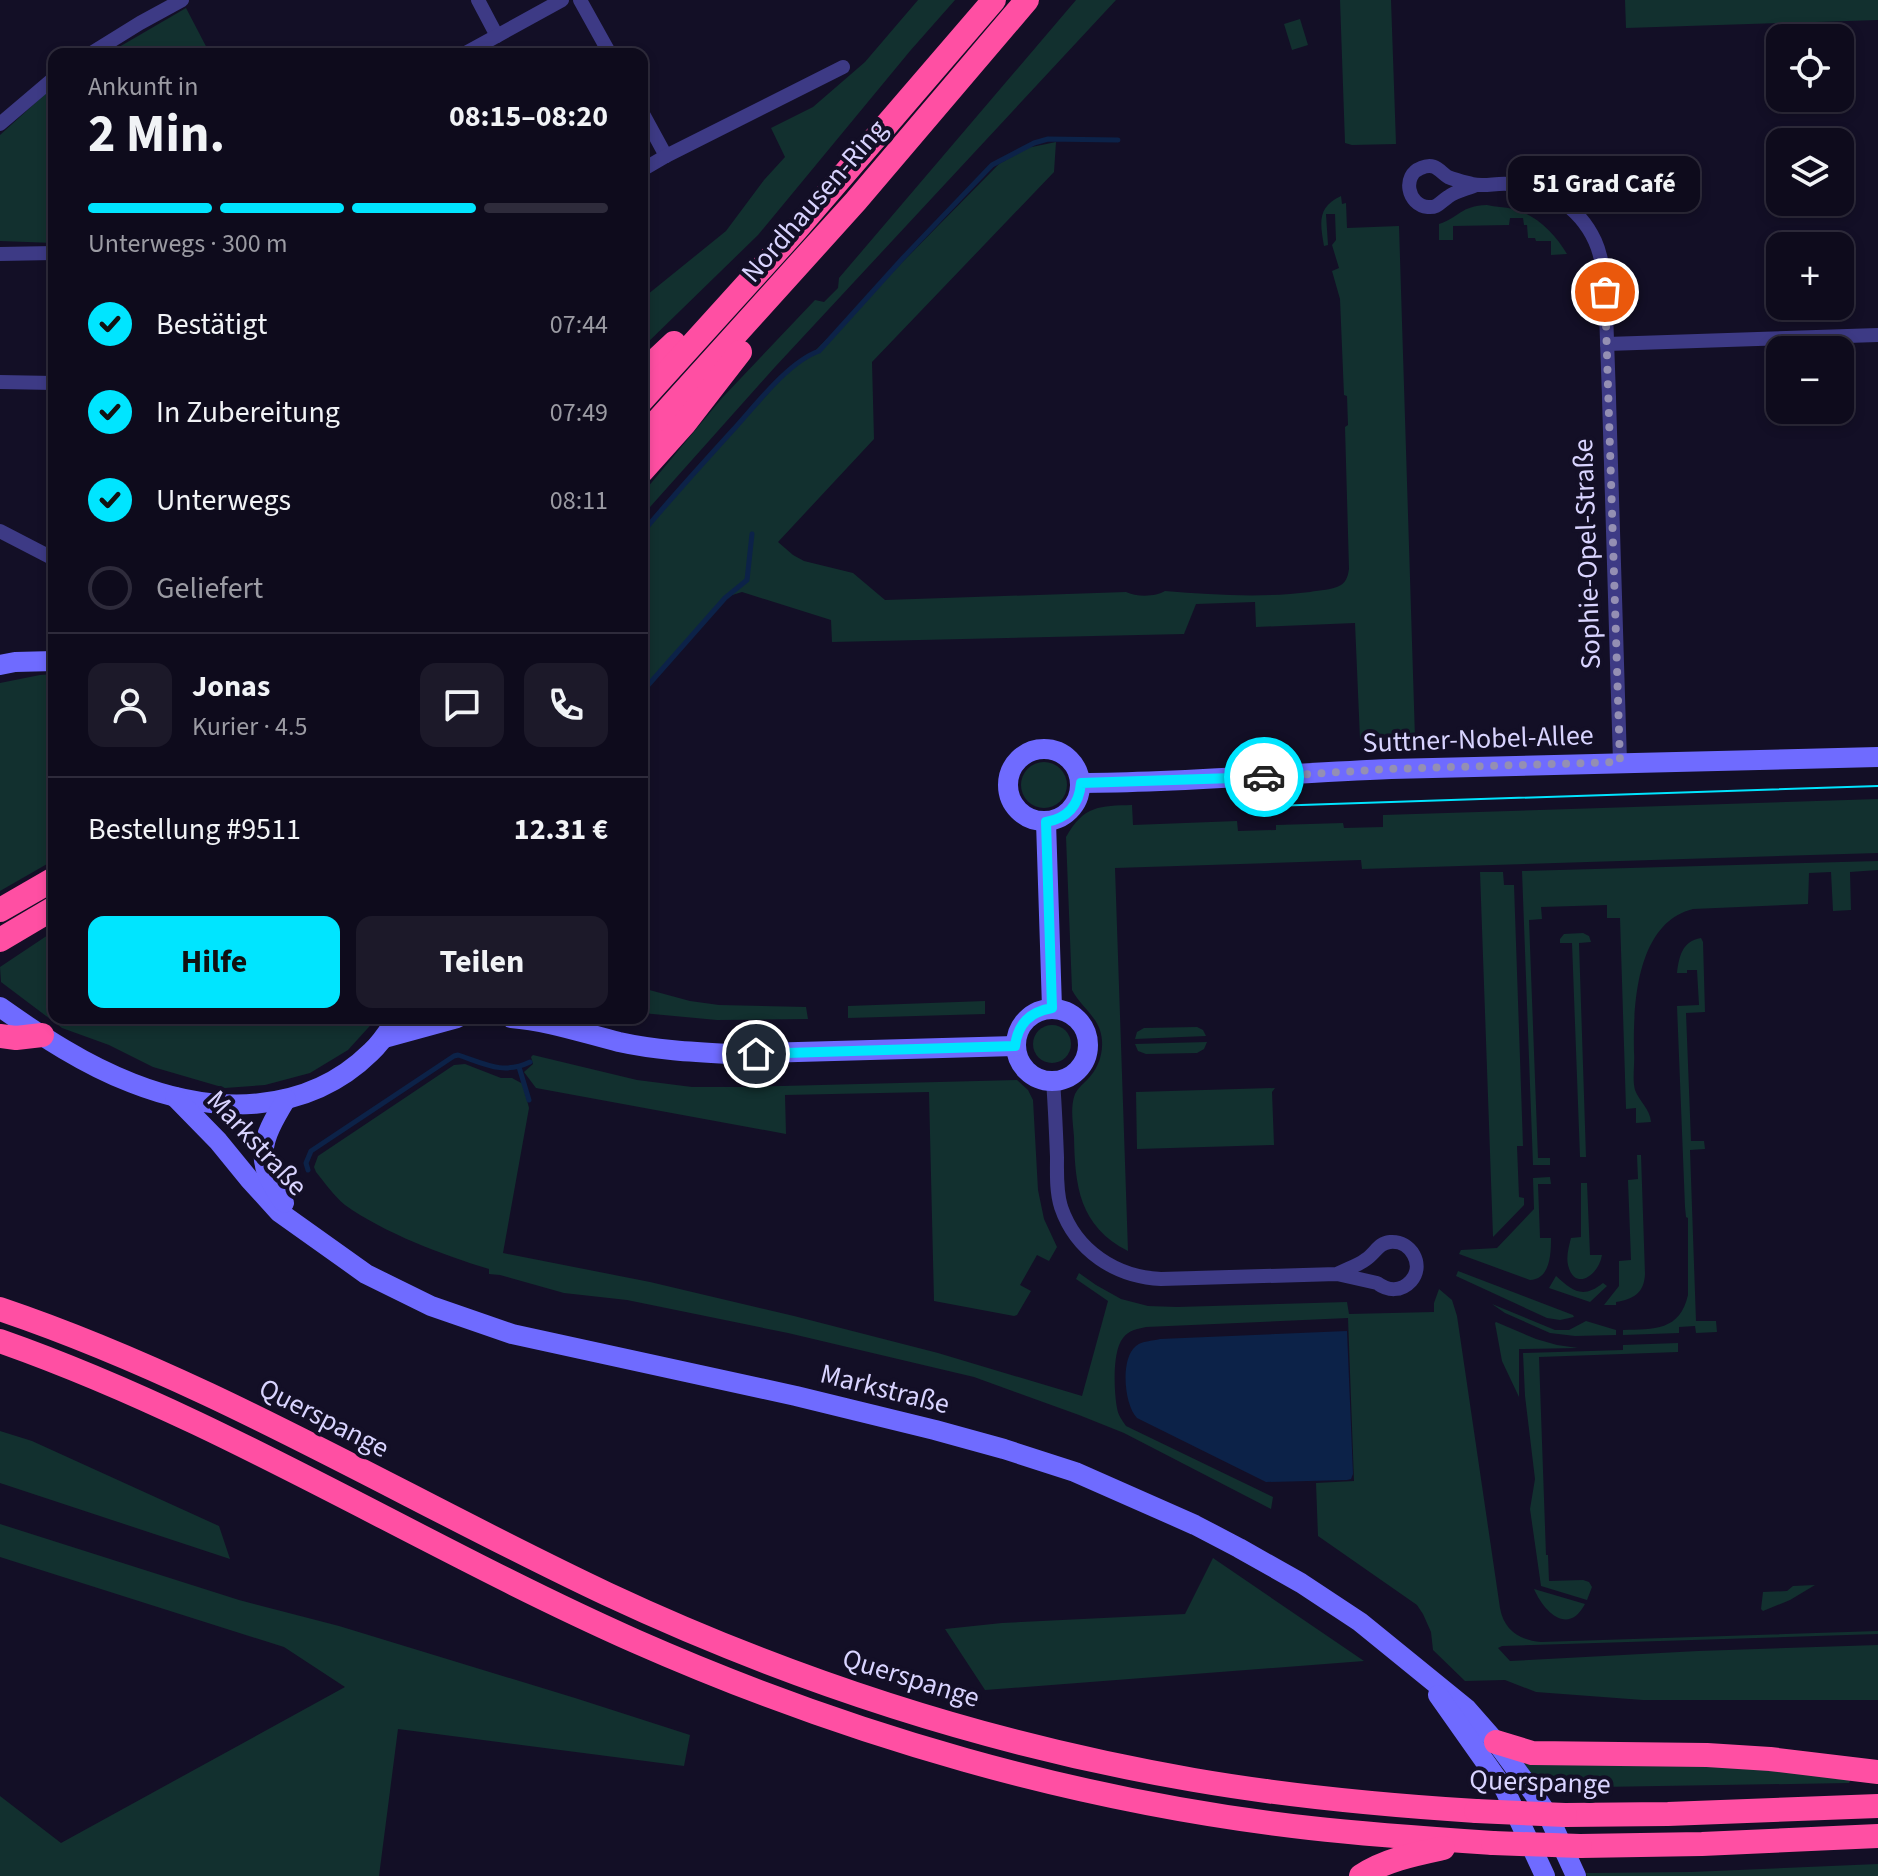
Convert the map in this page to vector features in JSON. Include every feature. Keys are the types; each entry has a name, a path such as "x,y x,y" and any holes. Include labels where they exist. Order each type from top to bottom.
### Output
{"highway":[{"name":"Nordhausen-Ring","path":"648,393 796,230 994,0"},
{"name":"Nordhausen-Ring","path":"648,431 856,201 1027,0"},
{"path":"648,464 685,423 856,201"},
{"path":"648,367 796,230"},
{"path":"0,910 48,882"},
{"path":"0,940 48,912"},
{"path":"0,1036 42,1035"},
{"name":"Querspange","path":"0,1309 91,1342 212,1396 529,1557 721,1644 837,1687 1044,1748 1175,1776 1315,1797 1476,1811 1565,1815 1683,1814 1878,1806"},
{"path":"0,1341 87,1374 221,1434 633,1640 726,1679 864,1729 1020,1774 1196,1811 1308,1828 1493,1843 1580,1846 1702,1844 1878,1836"},
{"path":"1496,1742 1532,1753 1707,1755 1878,1772"},
{"path":"1361,1876 1417,1853 1493,1843"}],"main road":[{"path":"0,665 48,661"},
{"path":"1053,749 1075,766 1081,783 1080,794 1071,811 1046,822 1026,817 1013,804 1008,776 1018,760 1034,750 1053,749"},
{"name":"Suttner-Nobel-Allee","path":"1081,783 1269,777 1388,769 1878,757"},
{"path":"1046,822 1052,1008"},
{"path":"0,1007 94,1065 132,1083 175,1097 236,1105 286,1099 335,1081 373,1051 393,1024"},
{"path":"1052,1008 1064,1010 1081,1022 1089,1043 1088,1054 1075,1074 1065,1079 1044,1081 1027,1072 1015,1046 1017,1034 1030,1015 1052,1008"},
{"path":"384,1038 435,1024"},
{"path":"552,1024 642,1046 686,1052 729,1054 1015,1046"},
{"name":"Markstraße","path":"175,1097 279,1212 346,1261 431,1306 512,1334 912,1424 1004,1449 1075,1472 1195,1525 1301,1583 1360,1622 1467,1709 1496,1742 1548,1815 1576,1876"},
{"name":"Markstraße","path":"286,1099 270,1126 262,1153 273,1188 300,1226"},
{"name":"Markstraße","path":"1427,1678 1505,1790 1545,1876"}],"street":[{"path":"100,48 182,0"},
{"path":"478,0 497,36"},
{"path":"475,48 562,0"},
{"path":"580,0 607,48"},
{"path":"648,166 843,67"},
{"path":"0,124 48,83"},
{"path":"648,123 666,156"},
{"name":"Sophie-Opel-Straße","path":"1476,185 1508,184 1534,188 1555,197 1584,223 1602,262 1620,762"},
{"path":"0,254 48,253"},
{"path":"1607,344 1878,335"},
{"path":"0,382 48,383"},
{"path":"0,531 48,556"},
{"path":"1053,1081 1061,1206 1081,1243 1101,1260 1124,1272 1152,1279 1337,1274 1394,1289 1405,1286 1414,1276 1416,1260 1409,1248 1394,1242 1379,1246 1371,1256 1337,1274"}],"green space":[{"path":"918,0 955,0 758,235 648,342 648,294 726,231 785,157 771,128 813,107 865,62"},
{"path":"1076,0 1116,0 775,367 648,509 648,487 722,398 815,300 824,302 838,288 839,278"},
{"path":"1340,0 1391,0 1396,144 1345,143"},
{"path":"1625,0 1878,0 1878,20 1626,28"},
{"path":"186,8 207,48 117,48"},
{"path":"1300,19 1308,45 1292,50 1284,24"},
{"path":"48,91 48,243 0,241 0,135"},
{"path":"1056,142 1054,172 872,362 874,439 778,542 804,561 853,573 885,600 1126,592 1146,596 1165,591 1274,595 1341,585 1349,569 1345,427 1348,425 1340,299 1332,271 1339,268 1332,245 1336,240 1335,214 1326,214 1328,245 1324,246 1321,223 1328,205 1341,196 1342,204 1346,203 1347,228 1399,226 1415,738 1360,739 1355,623 1256,627 1255,602 1196,604 1184,634 832,642 831,620 742,592 726,597 648,687 648,526 792,367 807,359 999,164 1027,148"},
{"path":"1487,205 1513,209 1530,216 1557,239 1567,254 1551,255 1551,241 1528,238 1523,218 1510,218 1509,225 1453,226 1453,240 1439,240 1439,224 1465,210"},
{"path":"48,674 48,863 0,891 0,683"},
{"path":"1044,762 1061,768 1067,785 1061,802 1044,808 1027,802 1021,785 1027,768"},
{"path":"1878,799 1878,853 1362,869 1361,860 1115,868 1128,1251 1099,1230 1090,1217 1083,1203 1076,1172 1073,1099 1096,1067 1102,1041 1095,1020 1072,990 1066,837 1086,813 1102,807 1132,805 1133,825 1237,821 1238,831 1276,830 1276,825 1343,823 1344,828 1383,827 1383,815"},
{"path":"1878,861 1878,870 1850,872 1851,910 1833,911 1831,872 1809,873 1808,904 1693,909 1674,917 1660,931 1649,948 1642,968 1634,1033 1634,1086 1651,1122 1636,1123 1636,1108 1626,1109 1620,918 1607,918 1607,905 1541,907 1542,919 1529,920 1538,1158 1550,1158 1550,1165 1533,1165 1522,871"},
{"path":"1480,872 1503,872 1504,885 1514,885 1523,1146 1517,1146 1519,1197 1524,1198 1524,1205 1493,1237"},
{"path":"1583,933 1589,936 1591,942 1579,943 1586,1157 1580,1157 1572,943 1560,943 1560,939 1564,934"},
{"path":"48,935 48,1017 1,982 0,967"},
{"path":"1701,938 1705,1012 1686,1013 1691,1141 1704,1141 1705,1149 1690,1150 1696,1321 1716,1321 1717,1332 1696,1333 1695,1326 1679,1327 1679,1333 1623,1335 1623,1330 1655,1328 1672,1322 1679,1316 1688,1295 1688,1218 1685,1207 1677,1006 1699,1005 1697,970 1677,973 1680,956 1686,946"},
{"path":"648,990 719,1005 806,1007 808,1019 717,1020 648,1014"},
{"path":"985,1001 985,1014 848,1018 848,1006"},
{"path":"57,1024 372,1024 348,1050 310,1073 265,1085 225,1088 153,1067 109,1045"},
{"path":"1052,1025 1065,1031 1071,1044 1065,1057 1052,1063 1039,1057 1033,1044 1039,1031"},
{"path":"1197,1027 1206,1036 1135,1039 1137,1032 1144,1028"},
{"path":"1207,1042 1204,1049 1197,1053 1146,1054 1138,1051 1135,1044"},
{"path":"533,1055 637,1080 692,1087 1017,1080 1033,1100 1038,1190 1044,1219 1057,1247 1049,1261 1037,1255 1020,1285 1031,1291 1017,1315 934,1301 929,1092 785,1095 786,1134 536,1088 524,1072 533,1064"},
{"path":"465,1064 523,1084 529,1108 503,1253 650,1282 794,1316 938,1353 1082,1396 1108,1301 1076,1279 1079,1273 1121,1299 1148,1306 1347,1302 1349,1314 1434,1312 1439,1289 1452,1300 1457,1316 1500,1608 1505,1622 1514,1632 1541,1642 1878,1631 1878,1634 1498,1648 1510,1661 1878,1645 1878,1700 1643,1700 1536,1692 1505,1680 1465,1681 1433,1650 1431,1632 1417,1605 1318,1536 1316,1483 1354,1481 1348,1318 1146,1327 1128,1333 1119,1344 1115,1362 1115,1392 1118,1413 1126,1426 1273,1497 1271,1509 1124,1433 974,1377 788,1333 627,1300 564,1293 489,1274 489,1269 377,1225 333,1194 314,1167 318,1156 454,1065"},
{"path":"1275,1088 1272,1092 1274,1145 1137,1149 1136,1092"},
{"path":"1637,1155 1641,1155 1644,1281 1633,1297 1616,1302 1616,1305 1604,1305 1619,1286 1619,1261 1631,1260 1628,1180 1638,1179"},
{"path":"1550,1177 1551,1184 1538,1184 1540,1238 1551,1238 1550,1258 1542,1275 1530,1280 1459,1254 1461,1250 1497,1248 1534,1209 1533,1178"},
{"path":"1581,1183 1587,1183 1590,1255 1602,1255 1596,1270 1580,1279 1571,1273 1567,1258 1571,1238 1581,1237"},
{"path":"1458,1271 1574,1317 1560,1320 1547,1318 1456,1276"},
{"path":"1556,1276 1583,1292 1603,1283 1607,1286 1590,1302 1549,1288"},
{"path":"1492,1304 1555,1330 1569,1330 1586,1321 1616,1330 1616,1335 1550,1333"},
{"path":"1496,1322 1536,1339 1578,1348 1519,1349 1519,1397 1502,1361"},
{"path":"1678,1343 1678,1352 1539,1357 1549,1581 1583,1580 1592,1587 1587,1600 1541,1586 1530,1509 1535,1479 1523,1353 1623,1350 1623,1345"},
{"path":"0,1431 32,1441 219,1526 230,1559 0,1483"},
{"path":"0,1524 239,1600 339,1626 690,1735 684,1766 398,1729 379,1876 0,1876 0,1796 61,1843 345,1687 284,1647 0,1557"},
{"path":"1213,1558 1364,1661 985,1690 945,1629 1002,1623 1185,1614"},
{"path":"1815,1585 1790,1600 1763,1611 1761,1609 1763,1592"},
{"path":"1534,1589 1585,1604 1571,1618 1557,1617 1544,1606"},
{"path":"1523,1761 1729,1766 1851,1779 1849,1783 1540,1788"},
{"path":"1878,1864 1878,1876 1587,1876 1586,1873 1691,1872"}],"water":[{"path":"1347,1331 1351,1479 1266,1482 1137,1418 1129,1403 1126,1382 1128,1360 1131,1352 1141,1343 1160,1339"}],"waterway":[{"path":"648,526 773,386 796,365 819,351 992,165 1048,139 1118,140"},
{"path":"648,685 725,598 747,580 752,534"},
{"path":"308,1170 306,1163 311,1151 454,1056 502,1068 530,1062"},
{"path":"519,1067 529,1100"}],"tram line":[{"path":"1271,806 1878,786"}],"way so far":[{"path":"1264,777 1388,769 1620,762 1605,292"}],"place":[{"name":"51 Grad Café","path":"1605,292"}],"route":[{"path":"756,1054 1015,1046 1017,1034 1030,1015 1052,1008 1046,822 1071,811 1080,794 1081,783 1264,777"}]}
